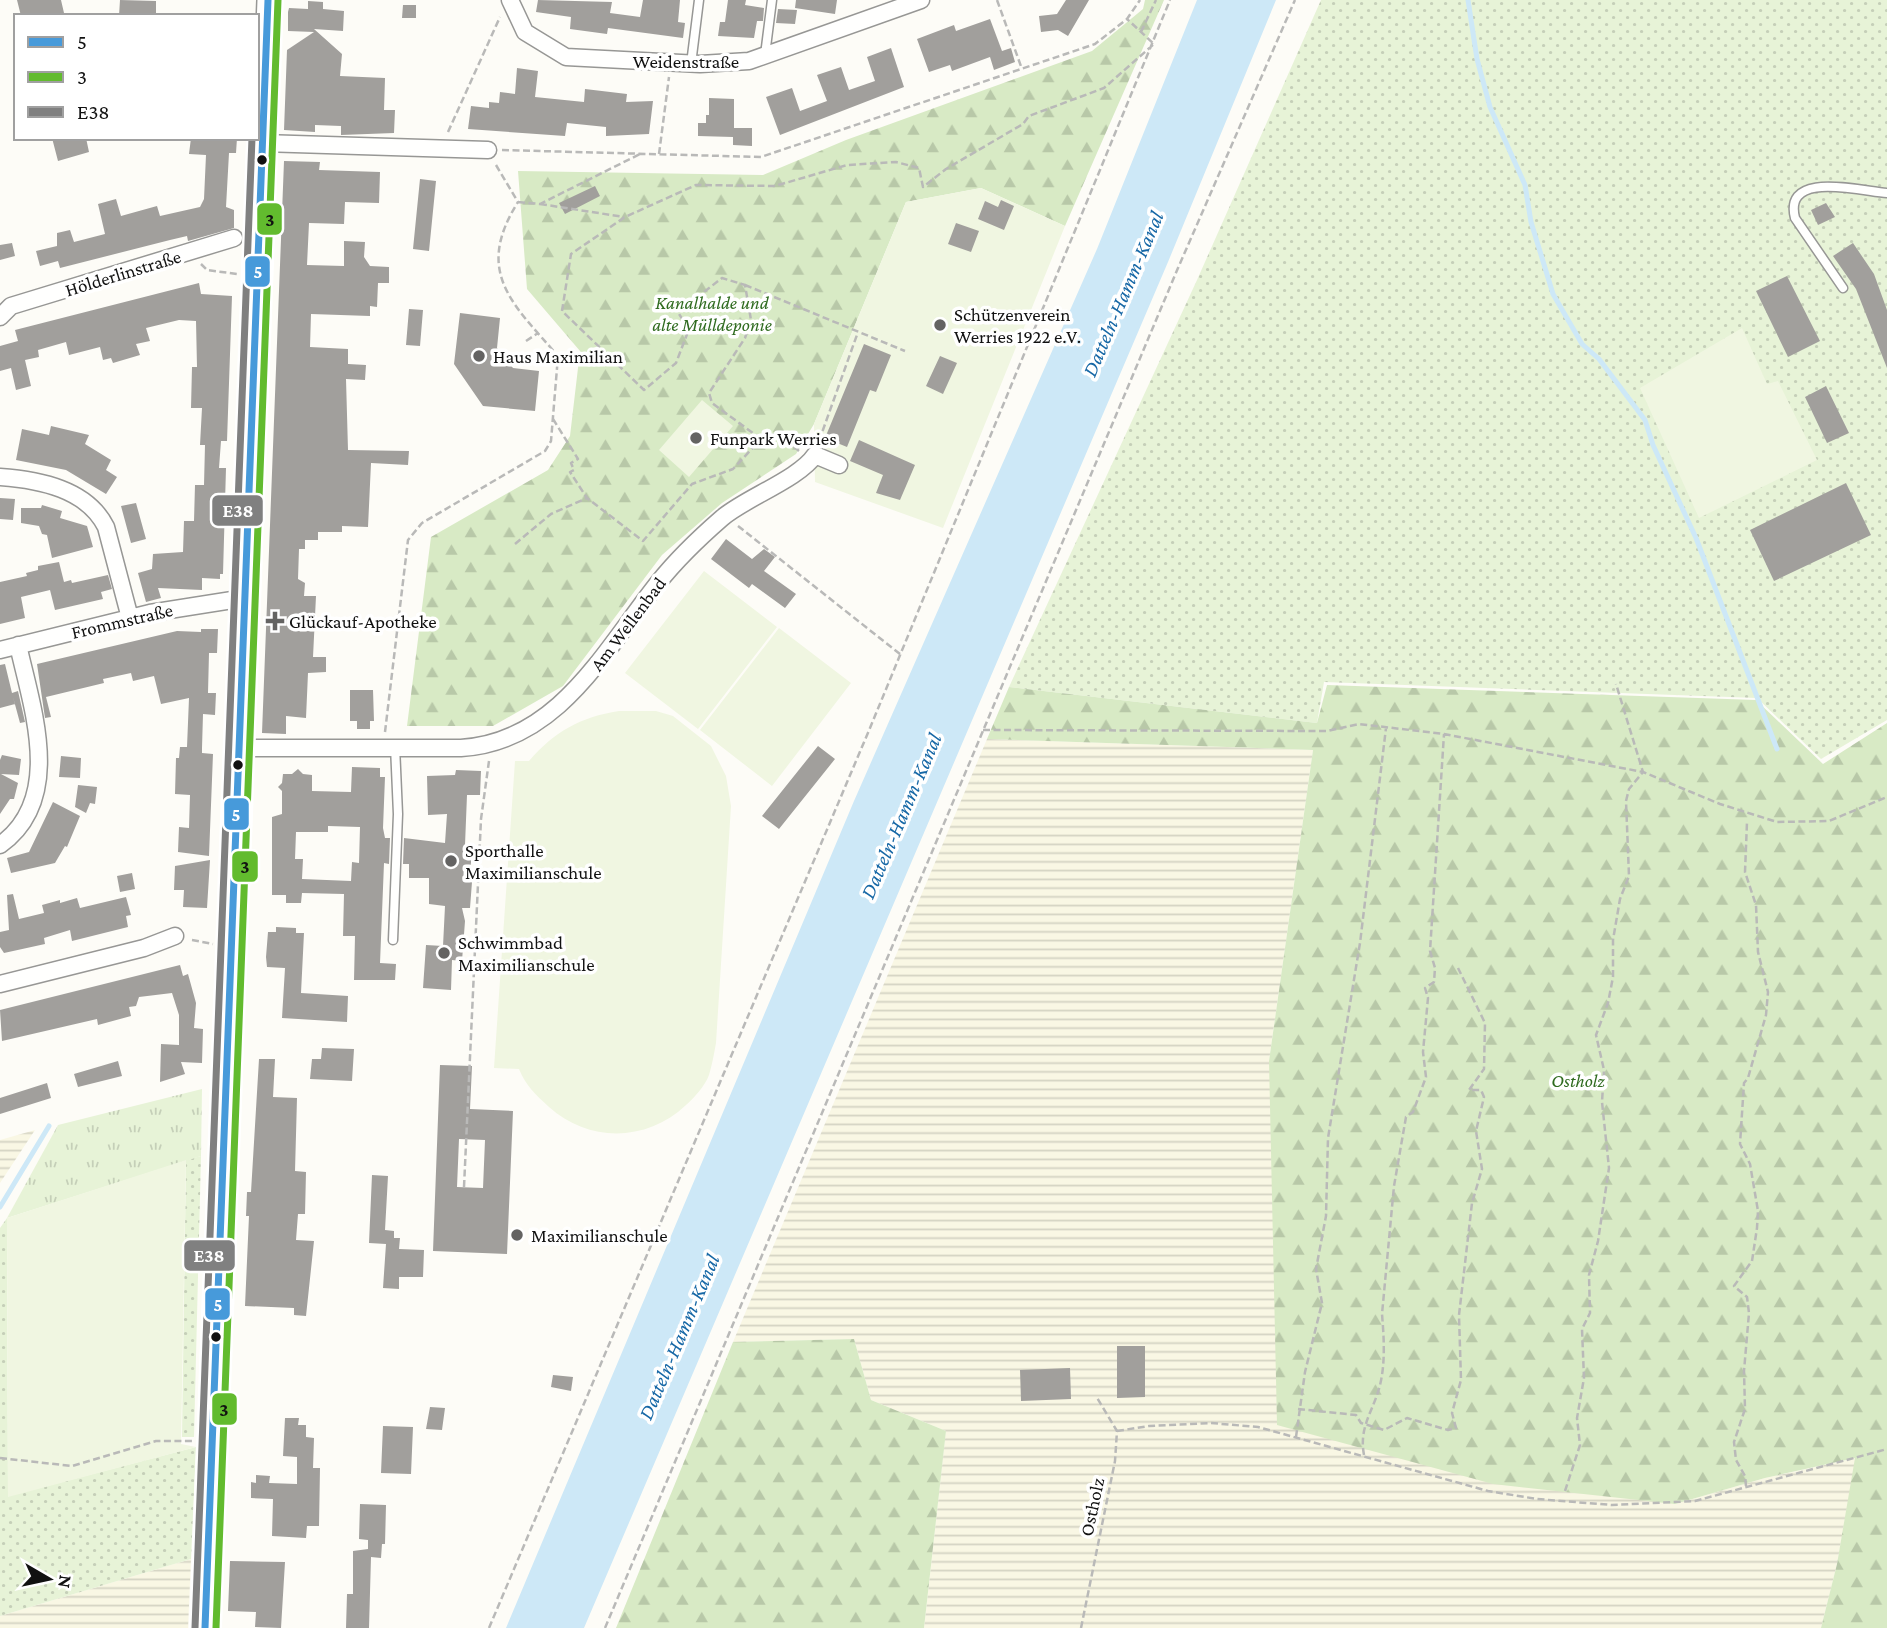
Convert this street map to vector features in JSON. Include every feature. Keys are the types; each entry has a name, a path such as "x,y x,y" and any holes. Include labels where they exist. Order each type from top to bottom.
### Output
{"street":[{"path":"205,1628 268,0"},
{"name":"Weidenstraße","path":"510,2 525,32 566,57 691,64 749,61 921,0"},
{"path":"262,143 488,150"},
{"name":"Hölderlinstraße","path":"4,308 234,238"},
{"path":"813,458 839,465"},
{"name":"Am Wellenbad","path":"239,748 491,745 520,733 560,707 582,684 659,581 724,516 813,458"},
{"path":"0,477 62,490 88,502 100,514 106,527 130,618"},
{"name":"Frommstraße","path":"0,650 130,618 245,598"},
{"path":"0,845 21,823 32,801 41,752 18,645"},
{"path":"0,984 144,948 175,936"}],"lane":[{"path":"691,64 699,0"},
{"path":"765,55 772,0"},
{"path":"1843,288 1795,218 1792,206 1795,198 1812,186 1887,193"},
{"path":"390,746 398,814 393,940"}],"path":[{"path":"997,0 1022,69"},
{"path":"488,150 761,157 1095,44 1126,19 1140,0"},
{"path":"1141,32 1156,0"},
{"path":"489,1628 900,654 1170,0"},
{"path":"605,1628 1178,268 1295,0"},
{"path":"441,148 500,16 510,2"},
{"path":"1126,19 1154,44"},
{"path":"905,351 722,278 695,299 673,305 689,329 676,363 644,390 562,311 571,254 625,217 696,185 775,186 847,165 896,162 919,168 923,187 946,169 1023,124 1029,116 1104,88 1154,44"},
{"path":"659,155 671,63"},
{"path":"488,150 518,202"},
{"path":"540,204 641,154"},
{"path":"518,202 625,217"},
{"path":"390,746 408,540 422,523 545,451 551,441 558,355 507,296 499,277 498,245 503,225 518,202"},
{"path":"195,251 207,270 241,275"},
{"path":"745,285 751,320 745,338 709,393 712,402 761,439"},
{"path":"553,419 579,459 571,463 575,470 570,472 587,498 643,541 692,484 733,470 761,439 778,433 813,458 858,332"},
{"path":"526,341 538,333"},
{"path":"515,544 551,514 587,498"},
{"path":"724,516 900,654"},
{"path":"1616,684 1643,772"},
{"path":"983,730 1326,731 1359,724 1444,734 1643,772 1720,804 1777,822 1829,821 1887,797"},
{"path":"1296,1437 1298,1409 1322,1303 1316,1269 1326,1216 1328,1138 1360,943 1386,727"},
{"path":"1364,1457 1362,1444 1370,1405 1378,1392 1385,1335 1382,1314 1387,1281 1389,1225 1406,1117 1413,1112 1426,1077 1423,1052 1428,998 1425,988 1434,982 1430,951 1444,734"},
{"path":"464,1187 481,819 491,745"},
{"path":"1565,1491 1580,1445 1577,1418 1584,1377 1582,1329 1590,1313 1589,1275 1598,1241 1609,1168 1608,1145 1604,1136 1604,1070 1596,1035 1608,1003 1613,977 1613,940 1620,899 1629,876 1626,801 1629,789 1643,772"},
{"path":"1746,1486 1745,1476 1736,1460 1734,1436 1745,1409 1744,1371 1749,1313 1747,1297 1734,1286 1752,1261 1758,1211 1750,1164 1740,1144 1739,1132 1744,1083 1748,1078 1766,1015 1768,992 1758,952 1756,905 1745,872 1747,822"},
{"path":"175,936 218,944"},
{"path":"1298,1409 1356,1415 1366,1425 1384,1430 1407,1418 1448,1430 1456,1427 1452,1413 1461,1380 1459,1315 1472,1203 1482,1169 1476,1131 1484,1097 1481,1090 1469,1090 1484,1069 1486,1060 1484,1016 1458,968"},
{"path":"1096,1396 1117,1431 1149,1426 1211,1423 1258,1427 1488,1491 1589,1504 1684,1503 1887,1449"},
{"name":"Ostholz","path":"1081,1628 1115,1461 1117,1431"},
{"path":"0,1458 72,1466 156,1441 213,1443"}],"shaded area":[{"path":"987,739 1313,750 1269,1061 1675,1504 1765,1478 1856,1458 1837,1564 1821,1628 924,1628 946,1431 871,1400 854,1339 733,1342"},
{"path":"35,1130 0,1183 0,1140"},
{"path":"191,1559 188,1628 0,1628 0,1616"}],"green space":[{"name":"Kanalhalde und alte Mülldeponie","path":"1145,0 1164,0 1065,226 981,188 906,202 814,424 796,454 722,503 662,555 563,686 493,726 407,726 431,537 548,470 570,436 580,351 527,289 518,171 763,175 846,140 1092,51 1143,9"},
{"path":"1321,0 1887,0 1887,720 1821,759 1757,698 1324,682 1317,723 1009,687 1197,280"},
{"name":"Schützenverein Werries 1922 e.V.","path":"981,188 1065,226 943,528 815,482 814,424 906,202"},
{"path":"1742,328 1767,384 1778,381 1817,460 1699,518 1640,388"},
{"name":"Funpark Werries","path":"702,400 733,426 689,477 659,450"},
{"path":"704,571 777,627 698,729 625,673"},
{"path":"779,628 851,683 772,786 700,730"},
{"name":"Ostholz","path":"1327,685 1756,700 1823,764 1887,723 1887,1628 1821,1628 1837,1564 1855,1458 1765,1478 1675,1504 1493,1484 1277,1425 1269,1061 1313,750 987,739 1009,687 1317,723"},
{"path":"619,711 656,711 673,716 711,746 726,776 731,806 716,1043 709,1075 696,1095 671,1117 654,1126 618,1133 600,1132 565,1119 535,1094 519,1069 494,1068 515,761 529,761 548,742 569,727 592,717"},
{"path":"202,1089 201,1156 7,1218 58,1125"},
{"path":"201,1156 194,1437 182,1437 186,1160"},
{"path":"186,1160 181,1444 196,1447 8,1497 7,1218"},
{"path":"7,1218 8,1496 196,1447 191,1559 0,1616 0,1228"},
{"path":"854,1339 871,1400 946,1431 924,1628 616,1628 733,1342"}],"water":[{"name":"Datteln-Hamm-Kanal","path":"1197,0 1276,0 1168,262 584,1628 506,1628 854,801 1097,249"}],"building":[{"path":"17,0 61,0 64,13 50,14 20,14"},
{"path":"120,0 156,1 156,14 119,14"},
{"path":"538,0 612,2 610,13 640,17 643,0 680,0 678,22 685,23 683,38 608,28 607,34 570,29 571,17 536,12"},
{"path":"728,0 746,0 745,5 764,8 763,21 757,21 754,38 718,36 720,22 725,22"},
{"path":"796,0 837,0 835,14 795,8"},
{"path":"1066,0 1089,0 1068,36 1058,30 1041,32 1039,16 1057,14"},
{"path":"308,1 323,2 323,9 344,11 343,31 314,29 342,54 340,76 385,78 384,110 395,110 394,133 341,135 341,126 315,125 315,132 284,130 287,50 314,32 288,31 288,12 289,8 308,9"},
{"path":"403,5 416,5 416,18 402,18"},
{"path":"778,9 797,10 795,24 776,23"},
{"path":"990,19 1002,51 1011,48 1015,62 994,70 990,57 952,71 950,65 929,72 917,39 954,25 956,31"},
{"path":"891,48 904,87 780,135 766,97 792,88 800,111 827,101 817,75 841,67 849,90 875,81 867,57"},
{"path":"517,68 538,71 535,97 584,102 585,89 627,94 626,102 653,101 649,134 606,136 606,127 567,123 565,136 468,129 471,106 489,108 489,102 499,103 500,92 515,94"},
{"path":"709,98 734,99 734,128 752,128 752,146 733,145 733,137 698,136 698,123 706,123 706,115 709,115"},
{"path":"53,140 86,140 89,152 58,161"},
{"path":"191,140 237,140 236,153 229,153 226,207 234,210 234,228 188,241 187,236 60,268 58,261 40,266 36,251 57,246 57,233 70,230 74,242 105,234 98,204 116,199 121,216 157,206 160,216 200,207 204,199 206,155 189,154"},
{"path":"284,161 320,162 319,170 380,172 379,203 345,202 344,224 309,223 307,265 344,266 344,241 365,242 364,257 370,266 389,267 389,283 378,283 377,307 370,306 370,316 311,314 310,347 348,349 348,364 366,365 365,380 346,379 348,450 409,451 408,465 371,463 368,527 342,526 342,532 318,532 318,540 305,540 305,549 299,549 298,579 305,583 304,596 316,596 313,657 326,657 326,672 308,673 306,718 286,716 286,734 262,733"},
{"path":"420,179 436,181 429,251 413,249"},
{"path":"595,186 600,196 565,214 559,203"},
{"path":"1001,200 1014,206 1004,230 978,219 985,201 998,207"},
{"path":"1826,203 1835,217 1818,225 1811,210"},
{"path":"956,223 979,231 971,252 948,244"},
{"path":"12,243 15,256 0,260 0,245"},
{"path":"1853,243 1874,274 1887,310 1887,368 1856,289 1833,256"},
{"path":"1787,276 1820,341 1788,357 1756,291"},
{"path":"199,283 201,294 232,296 227,441 221,441 219,468 226,468 223,574 220,574 220,579 202,578 202,590 158,588 161,598 146,602 138,573 152,569 153,554 183,552 184,521 194,521 195,485 204,485 205,445 200,445 202,408 191,408 192,367 197,367 196,321 179,320 146,328 150,341 136,344 140,355 113,363 111,358 103,360 100,347 69,355 66,342 38,350 39,357 25,360 31,386 16,390 11,368 0,371 0,346 18,341 15,330"},
{"path":"409,309 423,310 420,346 406,345"},
{"name":"Haus Maximilian","path":"460,313 500,318 497,348 513,368 539,371 535,411 483,406 454,364"},
{"path":"864,344 891,355 876,392 870,390 847,447 825,438"},
{"path":"940,356 957,363 943,394 926,386"},
{"path":"1826,386 1849,433 1827,443 1805,397"},
{"path":"51,426 89,435 85,444 111,460 106,470 117,477 106,494 66,470 16,460 22,429 49,435"},
{"path":"859,440 915,465 900,500 876,493 883,475 850,461"},
{"path":"1846,483 1871,535 1774,581 1750,530"},
{"path":"0,498 15,499 13,520 0,519"},
{"path":"136,503 146,539 131,543 121,506"},
{"path":"42,505 62,511 60,518 87,526 93,547 52,558 47,535 42,534 39,526 21,523 21,508 41,508"},
{"path":"726,539 752,559 764,549 775,557 764,571 796,594 785,608 752,584 749,588 711,559"},
{"path":"59,562 64,582 71,580 72,583 108,575 112,589 101,592 103,599 55,610 50,590 21,597 25,618 0,624 0,582 27,576 26,573 38,570 38,566"},
{"path":"201,629 218,629 217,653 209,653 208,693 216,693 215,715 203,714 202,753 213,754 209,856 178,852 179,827 189,828 190,795 175,794 176,758 179,758 180,747 187,747 189,698 161,704 154,676 133,681 131,673 103,679 104,683 46,697 51,717 45,718 37,664 177,631 201,632"},
{"path":"5,664 12,693 18,691 25,722 20,723 15,704 0,708 0,665"},
{"path":"350,690 373,690 374,721 370,721 370,729 357,729 357,721 350,721"},
{"path":"818,746 835,759 779,829 762,816"},
{"path":"2,755 21,759 19,775 1,774 18,783 14,799 10,799 0,814 0,760"},
{"path":"61,756 81,758 80,778 59,777"},
{"path":"352,767 380,768 380,777 385,777 383,828 385,838 390,838 389,864 384,863 380,963 396,964 395,980 354,980 355,936 343,936 344,894 302,893 301,903 286,903 286,895 272,895 272,817 282,814 282,791 278,787 282,783 283,774 292,774 298,769 303,774 312,775 312,791 351,792","holes":["328,826 360,827 359,863 352,862 351,881 302,879 303,859 295,859 296,832 328,832"]},
{"path":"456,770 481,771 480,795 467,795 465,845 473,845 470,871 473,869 470,908 462,908 465,921 462,961 452,960 451,990 423,988 426,945 443,946 445,906 429,904 429,878 409,878 409,864 403,864 404,838 445,843 447,814 428,815 427,776 455,775"},
{"path":"78,785 97,787 95,804 90,803 86,813 75,807"},
{"path":"53,802 80,816 67,847 65,846 55,863 11,873 7,858 29,852"},
{"path":"210,860 207,908 183,907 184,890 174,890 175,866"},
{"path":"132,873 135,889 120,892 117,876"},
{"path":"13,894 19,919 44,913 42,905 77,898 80,908 126,897 131,915 126,916 128,927 72,941 70,930 44,938 45,944 4,953 0,947 0,932 9,930 7,895"},
{"path":"276,927 296,928 296,933 304,933 301,993 348,996 347,1022 282,1018 285,968 267,967 266,957 268,932 276,932"},
{"path":"180,965 183,976 188,974 196,1003 194,1028 203,1029 202,1063 181,1062 185,1074 160,1082 161,1044 179,1045 179,1015 172,993 139,997 136,1006 129,1007 131,1016 98,1025 97,1019 2,1041 0,1010"},
{"path":"322,1048 354,1049 352,1081 310,1079 312,1059 321,1059"},
{"path":"259,1059 275,1059 273,1097 297,1098 295,1171 306,1172 305,1214 298,1214 296,1240 314,1241 306,1316 294,1315 294,1308 245,1306 249,1216 246,1216 247,1192 251,1192"},
{"path":"118,1061 122,1076 78,1087 74,1074"},
{"path":"440,1065 472,1066 470,1109 513,1111 507,1254 433,1251","holes":["459,1139 485,1140 483,1188 457,1187"]},
{"path":"47,1083 51,1098 0,1114 0,1098"},
{"path":"372,1175 388,1176 385,1230 394,1231 394,1238 400,1238 399,1249 424,1250 423,1277 399,1277 399,1289 383,1288 386,1244 369,1243"},
{"path":"1117,1346 1145,1346 1145,1397 1117,1398"},
{"path":"1070,1368 1071,1399 1021,1401 1020,1370"},
{"path":"553,1375 573,1377 571,1391 551,1387"},
{"path":"430,1407 445,1408 442,1430 426,1429"},
{"path":"285,1418 299,1418 298,1425 306,1425 306,1437 314,1438 313,1468 320,1468 319,1526 307,1526 306,1538 272,1536 273,1499 251,1498 251,1482 256,1483 256,1475 270,1476 269,1483 297,1484 297,1457 283,1456"},
{"path":"383,1426 413,1427 411,1474 381,1473"},
{"path":"360,1504 386,1505 385,1544 382,1544 381,1558 371,1557 369,1628 346,1628 347,1594 353,1594 353,1551 368,1549 368,1540 359,1539"},
{"path":"230,1561 285,1562 281,1628 255,1627 256,1612 228,1611"}],"waterway":[{"path":"1468,0 1477,59 1490,107 1525,185 1531,222 1553,294 1582,344 1599,359 1645,420 1653,445 1696,538 1777,749"},
{"path":"0,1207 49,1126"}],"transit line":[{"name":"5","path":"205,1628 268,0"},
{"name":"3","path":"216,1628 278,0"},
{"name":"E38","path":"195,1628 252,140"}],"place":[{"name":"Schützenverein Werries 1922 e.V.","path":"940,325"},
{"name":"Haus Maximilian","path":"479,356"},
{"name":"Funpark Werries","path":"696,438"},
{"name":"Glückauf-Apotheke","path":"275,621"},
{"name":"Sporthalle Maximilianschule","path":"451,861"},
{"name":"Schwimmbad Maximilianschule","path":"444,953"},
{"name":"Maximilianschule","path":"517,1235"}]}
